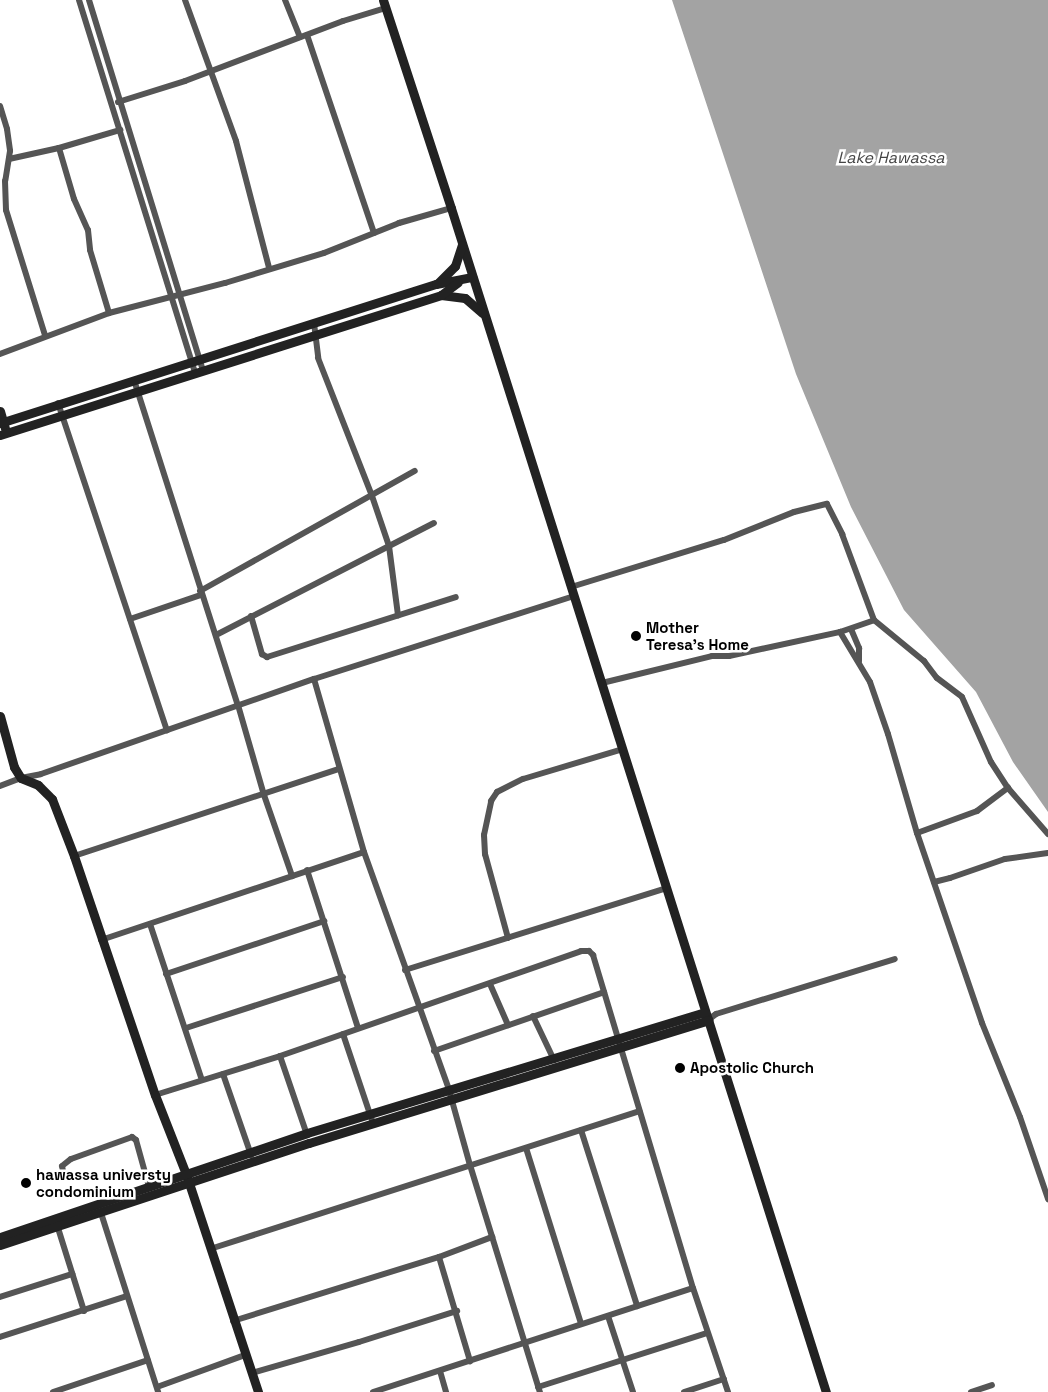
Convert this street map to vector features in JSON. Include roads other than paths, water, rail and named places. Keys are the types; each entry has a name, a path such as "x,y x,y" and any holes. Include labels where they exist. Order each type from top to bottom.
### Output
{"main road":[{"path":"385,4 826,1392"},
{"path":"436,284 455,266 462,244"},
{"path":"2,422 436,284 458,282 472,277"},
{"path":"0,411 3,434 441,294 458,282"},
{"path":"411,292 414,303"},
{"path":"441,294 465,298 484,314"},
{"path":"0,716 14,767 21,778 38,785 52,800 74,856 155,1096 187,1178 258,1392"},
{"path":"0,1245 101,1213 187,1178 252,1157 310,1143 449,1090 706,1016"},
{"path":"252,1157 307,1133 452,1099 555,1061"},
{"path":"0,1237 149,1187 187,1178"}],"street":[{"path":"79,0 192,363 199,372"},
{"path":"89,0 201,360 199,372"},
{"path":"185,0 236,141 268,268"},
{"path":"285,0 303,36 374,233"},
{"path":"112,105 210,71 385,4"},
{"path":"0,106 9,159 3,211 45,336"},
{"path":"9,159 59,148 120,130"},
{"path":"59,148 74,199 88,230 90,250 109,313"},
{"path":"0,354 109,313 181,295 333,250 374,233 451,208"},
{"path":"314,323 315,345 318,358 372,496 389,546 398,615"},
{"path":"134,380 200,593 216,635 238,705 264,795 292,876"},
{"path":"58,403 167,730"},
{"path":"130,619 200,593 415,471"},
{"path":"0,786 21,778 41,774 724,540 794,512 827,504 842,534 874,620 924,661 937,678 962,697 991,762 1008,788 1048,834"},
{"path":"216,635 434,523"},
{"path":"252,616 262,654 266,657 456,597"},
{"path":"602,683 712,656 729,656 840,632 874,620"},
{"path":"851,629 859,648 859,662"},
{"path":"840,632 870,682 917,833 982,1024 1020,1117 1048,1199"},
{"path":"314,679 364,852 452,1099 470,1165 539,1390 707,1333"},
{"path":"508,938 485,854 484,835 491,801 497,792 523,779 623,749"},
{"path":"74,856 339,769"},
{"path":"917,833 976,810 1008,788"},
{"path":"101,940 364,852"},
{"path":"934,882 1005,859 1048,853"},
{"path":"307,870 358,1028"},
{"path":"406,970 666,888"},
{"path":"166,974 324,921"},
{"path":"150,924 202,1080"},
{"path":"155,1096 280,1056 586,950 593,955 693,1288 728,1392"},
{"path":"706,1016 895,959"},
{"path":"186,1028 342,977"},
{"path":"490,984 508,1025"},
{"path":"434,1051 604,992"},
{"path":"533,1016 555,1061"},
{"path":"343,1034 372,1118"},
{"path":"280,1056 310,1143"},
{"path":"223,1074 252,1157"},
{"path":"210,1249 639,1111"},
{"path":"581,1130 638,1306"},
{"path":"62,1171 62,1166 71,1159 132,1137 136,1140 149,1187"},
{"path":"526,1148 581,1324"},
{"path":"101,1213 158,1390 245,1355"},
{"path":"58,1228 84,1311"},
{"path":"234,1321 439,1257 492,1238"},
{"path":"439,1257 470,1361"},
{"path":"0,1297 72,1274"},
{"path":"373,1392 693,1288"},
{"path":"0,1337 128,1296"},
{"path":"252,1373 359,1342 456,1310"},
{"path":"608,1316 633,1392"},
{"path":"52,1392 148,1360"},
{"path":"440,1371 446,1392"},
{"path":"684,1392 724,1379"},
{"path":"971,1392 992,1386"}],"water":[{"name":"Lake Hawassa","path":"672,0 1048,0 1048,812 1013,762 976,692 904,610 851,507 796,374"}],"place":[{"name":"Mother Teresa's Home","path":"636,636"},
{"name":"Apostolic Church","path":"680,1068"},
{"name":"hawassa universty condominium","path":"26,1183"}]}
